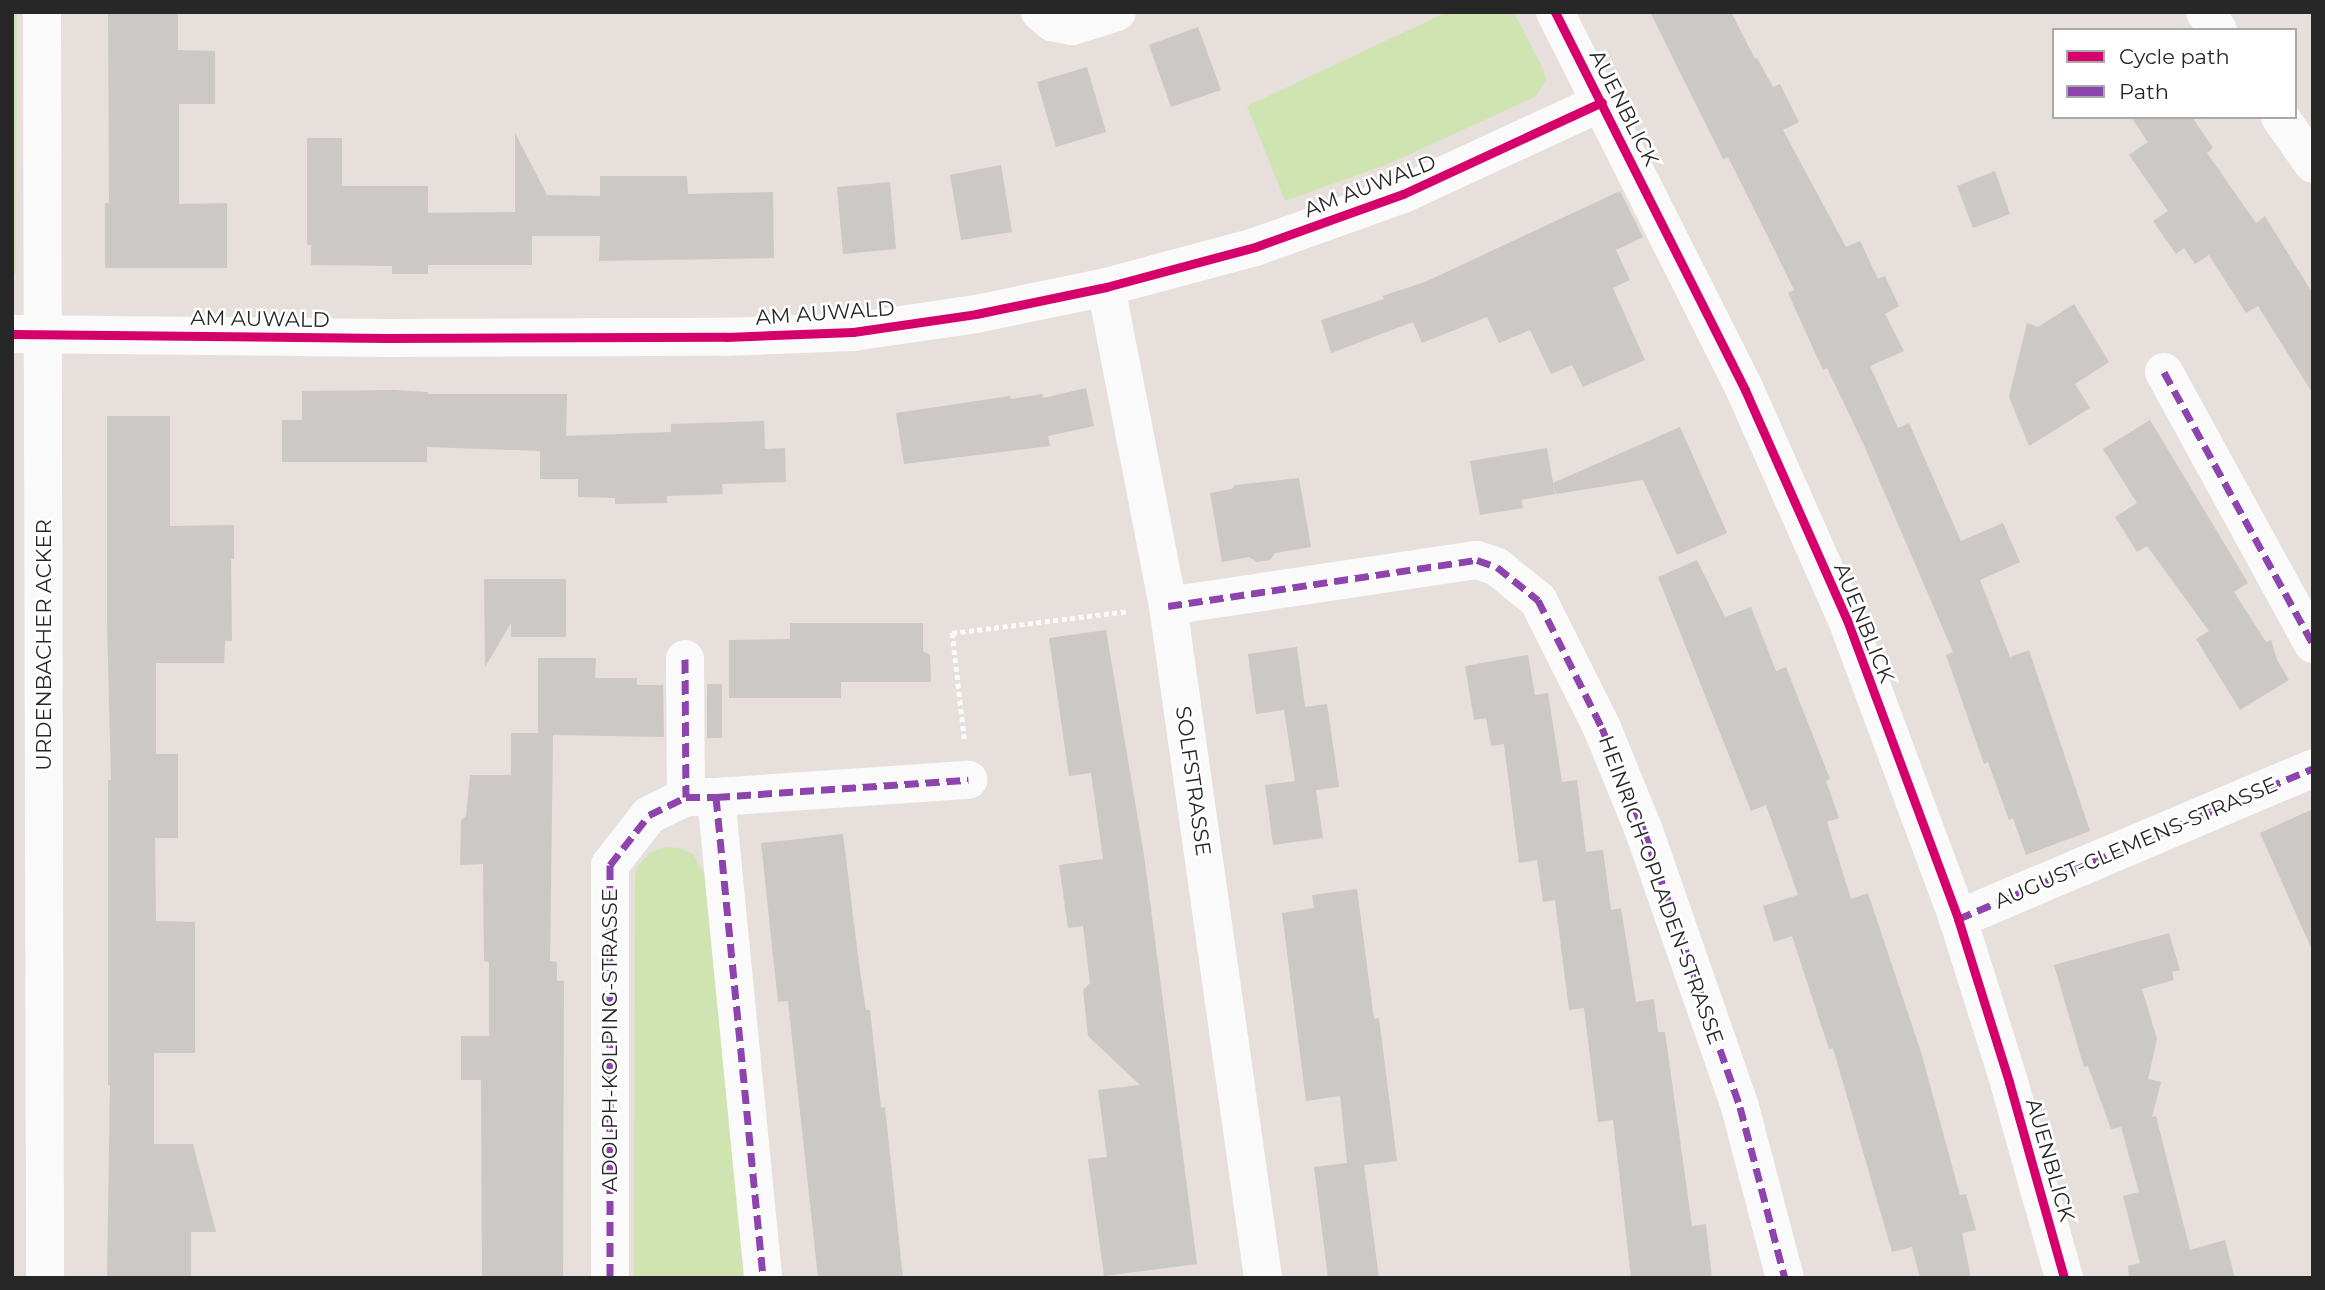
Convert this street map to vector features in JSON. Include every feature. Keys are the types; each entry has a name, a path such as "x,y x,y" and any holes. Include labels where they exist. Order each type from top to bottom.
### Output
{"street":[{"name":"URDENBACHER ACKER","path":"42,12 27,334 45,1278"},
{"path":"1046,17 1072,26 1117,12"},
{"name":"AUENBLICK","path":"1555,12 1745,390 1847,620 1958,919 2009,1082 2063,1278"},
{"path":"2205,12 2217,28"},
{"name":"AM AUWALD","path":"27,334 426,338 726,337 853,332 976,314 1107,287 1255,247 1329,222 1427,183 1602,102"},
{"path":"2281,119 2313,164"},
{"name":"SOLFSTRASSE","path":"1107,287 1168,606 1262,1278"},
{"path":"2164,372 2313,645"},
{"name":"HEINRICH-OPLADEN-STRASSE","path":"1168,606 1477,560 1497,567 1538,600 1552,623 1602,728 1644,831 1740,1107 1785,1278"},
{"path":"685,659 763,1278"},
{"name":"AUGUST-CLEMENS-STRASSE","path":"1958,919 2313,768"},
{"name":"ADOLPH-KOLPING-STRASSE","path":"610,1278 610,865 649,815 701,797 968,780"}],"path":[{"path":"968,780 952,633 1168,606"}],"green space":[{"path":"12,12 17,12 16,272 12,277"},
{"path":"1447,12 1514,12 1544,71 1546,81 1535,97 1388,164 1285,201 1247,106"},
{"path":"665,847 680,848 693,854 704,873 746,1278 634,1278 635,874 640,863 650,853"}],"building":[{"path":"108,12 178,12 178,50 215,51 215,104 179,104 179,204 227,203 227,268 105,268 105,203 109,203"},
{"path":"1650,12 1731,12 1755,59 1757,58 1773,87 1780,84 1799,122 1783,130 1846,247 1860,241 1878,279 1885,276 1899,306 1885,314 1904,351 1870,366 1898,428 1909,423 1961,541 2003,523 2020,562 1980,580 2010,657 2029,650 2090,831 2026,855 2013,818 2009,820 1988,762 1984,764 1946,655 1953,652 1863,443 1827,368 1823,370 1788,293 1794,290 1775,251 1728,157 1723,159"},
{"path":"1198,27 1221,90 1171,107 1149,45"},
{"path":"1087,67 1106,132 1056,147 1037,82"},
{"path":"2132,119 2193,119 2213,148 2207,153 2256,223 2265,216 2313,294 2313,394 2258,306 2246,313 2209,255 2195,264 2184,248 2176,254 2153,221 2168,211 2129,155 2148,142"},
{"path":"515,133 547,195 600,196 600,176 687,176 688,194 773,192 774,258 599,261 600,236 532,236 532,265 428,265 428,274 392,274 392,266 311,265 311,245 307,245 307,138 342,138 342,186 428,186 428,213 515,212"},
{"path":"1001,165 1012,232 961,240 950,175"},
{"path":"1995,171 2010,214 1973,228 1957,186"},
{"path":"890,182 896,249 843,254 837,187"},
{"path":"1620,191 1643,237 1616,250 1630,280 1613,288 1645,360 1583,387 1572,365 1551,374 1530,330 1499,343 1487,317 1422,343 1413,322 1331,353 1321,320 1425,282"},
{"path":"2074,304 2109,362 2075,384 2090,408 2029,446 2009,397 2027,323 2038,327"},
{"path":"1086,388 1094,426 1048,436 1050,446 904,464 896,413 1010,396 1011,399 1042,394 1043,398"},
{"path":"393,390 428,394 567,394 566,436 671,432 671,424 764,421 765,449 785,448 786,482 722,484 723,494 667,496 667,503 615,504 615,498 578,497 578,479 540,479 540,451 427,447 427,462 282,462 282,420 302,420 302,391"},
{"path":"107,416 170,416 170,526 234,525 234,559 231,559 232,641 225,641 224,663 156,663 156,754 178,754 178,838 155,838 156,921 195,922 195,1053 154,1053 154,1144 193,1144 216,1232 191,1232 191,1278 107,1278 110,1085 108,780 111,780 107,622"},
{"path":"2150,420 2248,583 2234,592 2266,642 2271,640 2277,660 2289,680 2240,710 2196,639 2209,631 2147,546 2137,552 2115,517 2137,503 2103,449"},
{"path":"1680,427 1727,533 1677,555 1643,480 1556,494 1553,483"},
{"path":"1547,448 1555,494 1521,500 1523,508 1480,515 1470,461"},
{"path":"1299,478 1311,547 1275,553 1270,560 1257,562 1249,557 1222,562 1210,493 1232,489 1235,485"},
{"path":"1697,560 1725,617 1751,607 1776,671 1786,667 1830,779 1826,781 1839,818 1827,822 1851,899 1868,893 1921,1052 1960,1195 1966,1194 1976,1230 1962,1233 1971,1278 1920,1278 1912,1247 1892,1252 1833,1048 1829,1049 1792,936 1774,942 1763,906 1798,895 1766,805 1751,811 1658,577"},
{"path":"484,579 566,579 566,637 511,637 511,623 485,667"},
{"path":"790,623 923,623 923,651 930,655 931,682 841,682 841,698 729,698 729,640 790,639"},
{"path":"1106,630 1144,855 1197,1264 1104,1276 1088,1159 1107,1157 1098,1090 1140,1085 1088,1036 1083,990 1090,983 1083,926 1068,928 1059,865 1103,859 1091,773 1069,776 1049,638"},
{"path":"1297,647 1305,707 1327,704 1339,787 1316,790 1323,838 1273,845 1265,785 1295,781 1284,710 1256,714 1248,654"},
{"path":"1528,655 1535,695 1548,693 1562,782 1577,780 1586,852 1603,850 1611,910 1621,908 1636,1002 1654,999 1658,1032 1665,1032 1692,1226 1706,1224 1712,1278 1631,1278 1613,1120 1598,1122 1584,1008 1569,1010 1555,900 1543,902 1537,860 1519,863 1504,744 1491,746 1486,718 1474,720 1465,666"},
{"path":"538,658 596,658 595,678 637,678 637,685 663,685 664,737 553,735 550,961 557,962 557,981 564,981 563,1278 482,1278 481,1080 461,1080 461,1036 489,1036 489,962 484,961 483,864 460,865 461,820 466,816 470,775 511,775 511,733 538,733"},
{"path":"707,684 722,684 722,738 707,738"},
{"path":"2313,809 2313,952 2260,833"},
{"path":"843,834 866,1010 870,1010 881,1108 885,1107 903,1278 818,1278 788,1001 778,1002 761,843"},
{"path":"1357,889 1374,1019 1379,1018 1397,1161 1364,1165 1379,1278 1328,1278 1314,1167 1347,1163 1340,1096 1306,1101 1282,913 1314,908 1312,895"},
{"path":"2169,933 2180,970 2172,972 2174,980 2142,989 2157,1039 2148,1079 2161,1082 2152,1117 2156,1116 2190,1250 2225,1240 2235,1278 2129,1278 2128,1266 2140,1263 2123,1196 2139,1192 2121,1127 2111,1129 2088,1066 2084,1067 2054,965"}],"marked path":[{"path":"2164,372 2313,644"},
{"path":"1168,606 1477,560 1497,567 1538,600 1602,728 1644,831 1740,1107 1785,1278"},
{"path":"685,659 686,797"},
{"path":"1958,919 2313,768"},
{"path":"716,797 968,780"},
{"path":"610,1278 610,865 649,815 686,797 716,797 763,1278"}],"cycle path":[{"path":"1555,12 1745,390 1847,620 1958,919 2009,1082 2064,1278"},
{"path":"12,334 386,338 726,337 853,332 976,314 1106,287 1255,247 1403,194 1602,102"}]}
